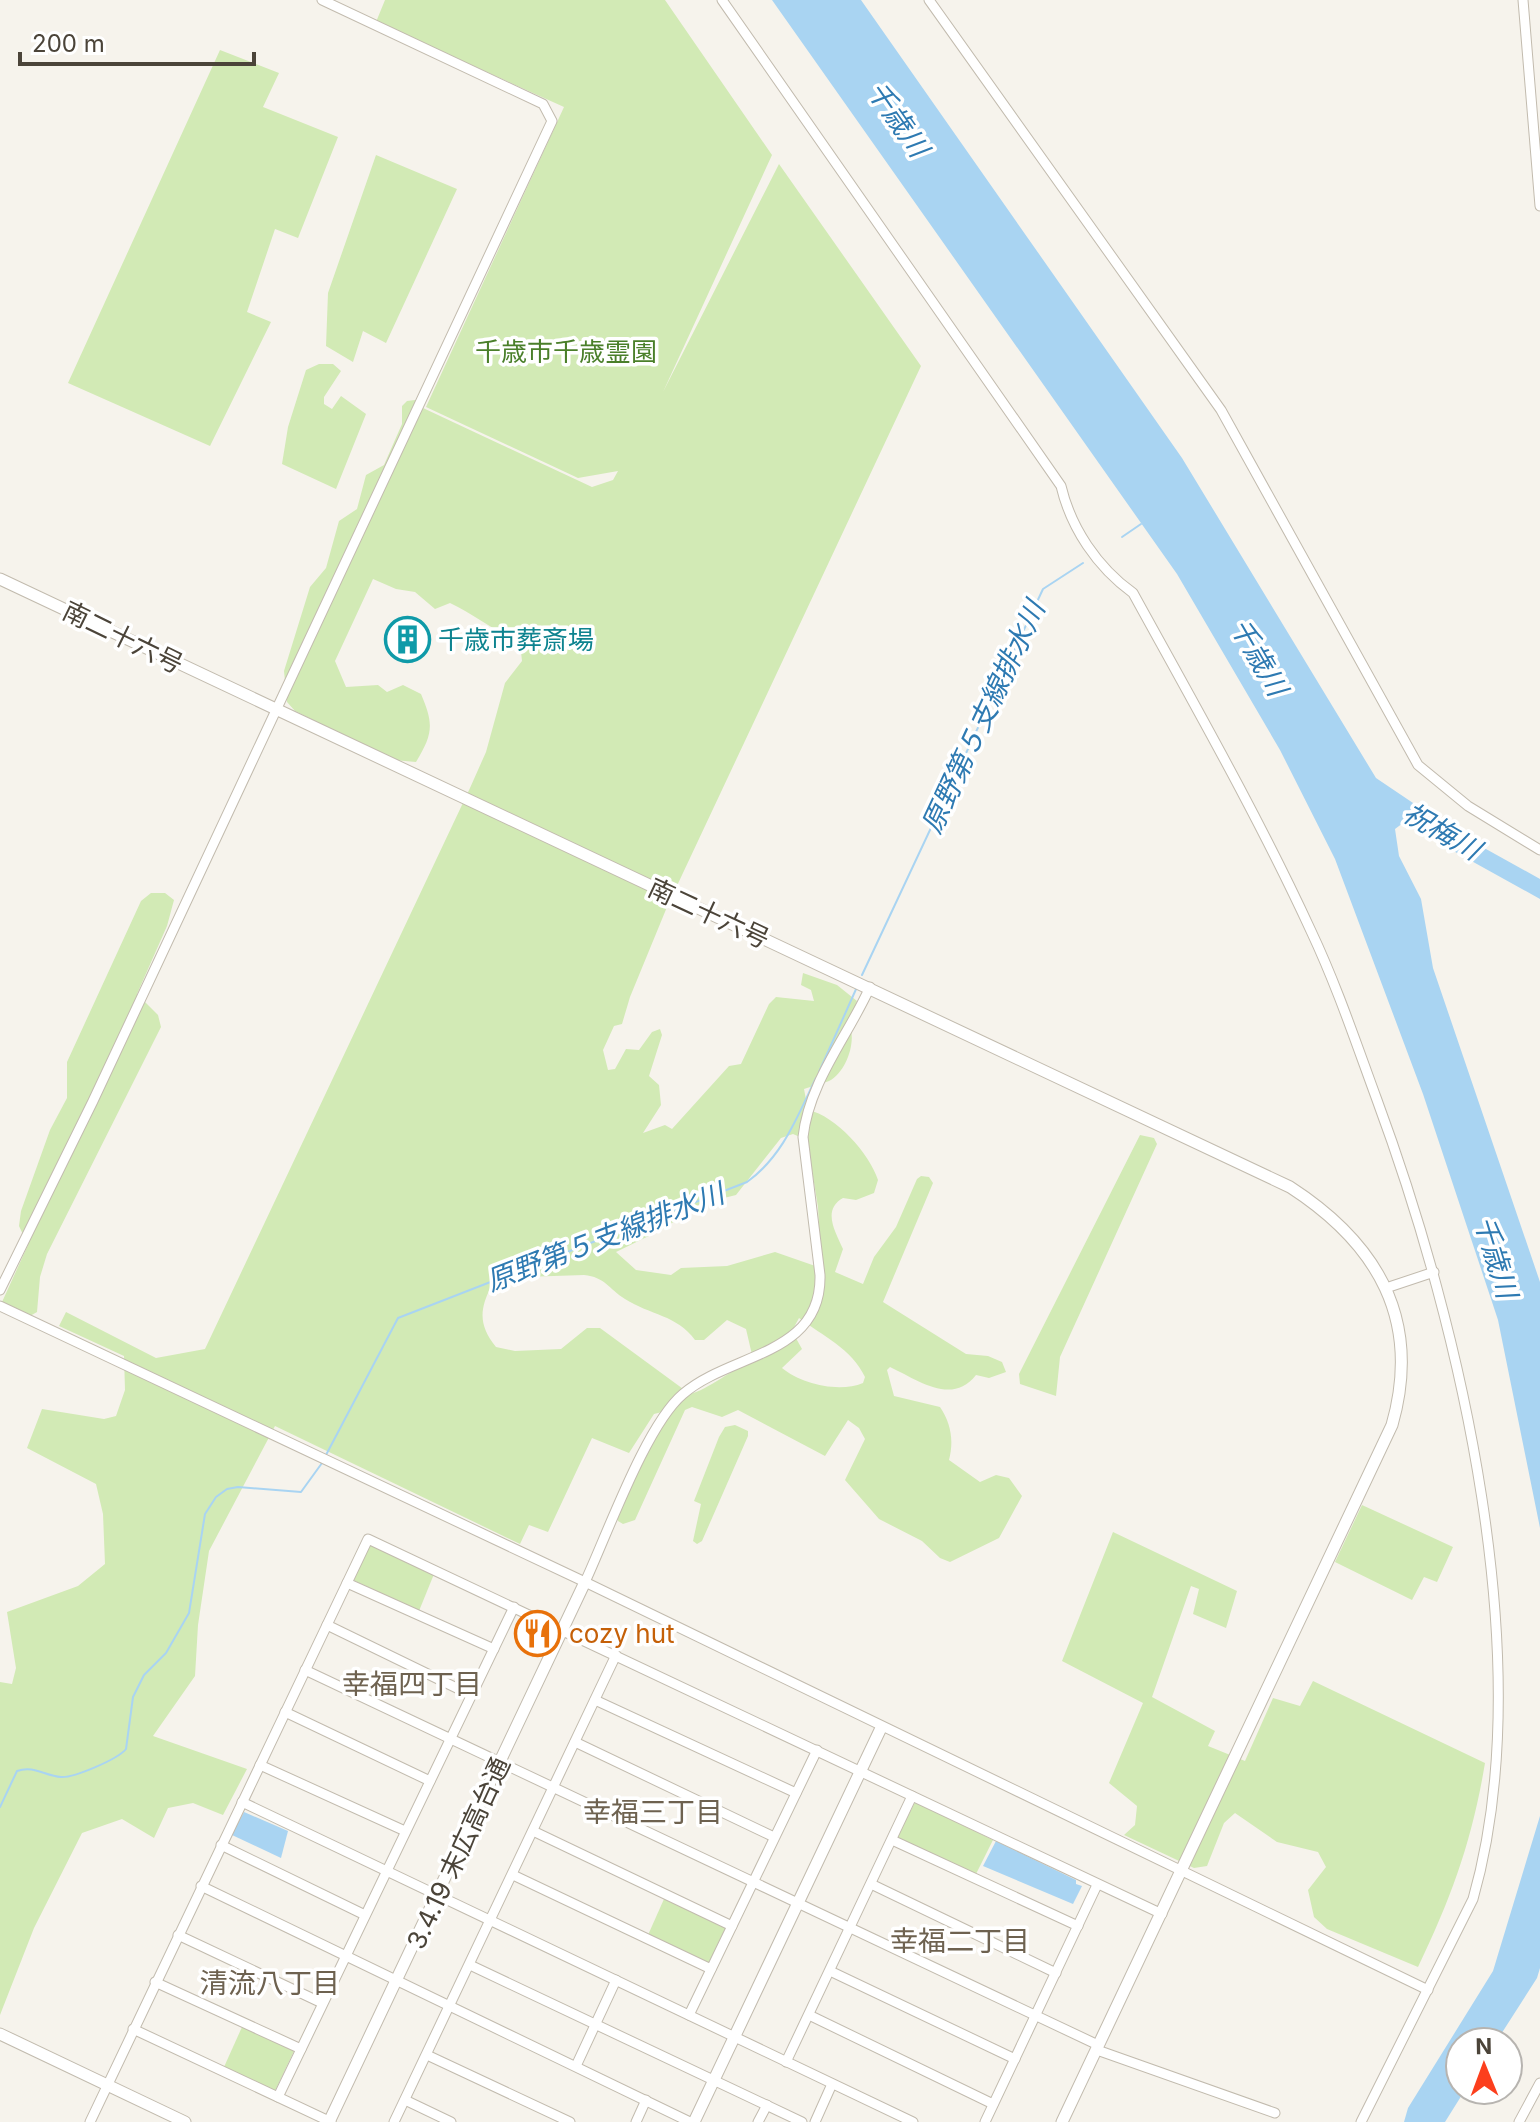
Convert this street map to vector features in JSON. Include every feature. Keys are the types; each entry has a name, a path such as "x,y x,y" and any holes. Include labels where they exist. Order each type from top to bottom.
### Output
{"street":[{"path":"0,1290 93,1101 552,121 543,104 322,0"},
{"path":"722,0 1061,486 1067,512 1087,544 1112,578 1133,593 1312,932 1394,1145 1434,1272 1469,1398 1500,1552 1505,1597 1507,1699 1502,1784 1488,1861 1473,1899 1361,2122"},
{"path":"929,0 1221,410 1418,765 1468,806 1540,850"},
{"path":"1523,0 1540,206"},
{"name":"南二十六号","path":"0,579 1290,1187 1335,1219 1359,1243 1386,1288 1402,1348 1402,1382 1392,1425 1062,2122"},
{"path":"585,1582 661,1419 688,1390 794,1336 812,1314 820,1295 820,1285 803,1137 806,1117 845,1029 870,987"},
{"path":"1386,1288 1434,1272"},
{"path":"0,1306 585,1582 881,1728 1428,1990"},
{"path":"90,2122 368,1539 1162,1914"},
{"name":"3.4.19 末広高台通","path":"329,2122 585,1582"},
{"path":"347,1583 494,1649"},
{"path":"278,2097 514,1607"},
{"path":"327,1625 471,1695"},
{"path":"394,2122 616,1655"},
{"path":"305,1670 451,1736 1098,2047 1275,2113"},
{"path":"595,1700 796,1793"},
{"path":"285,1712 430,1781"},
{"path":"201,1886 692,2122 881,1728"},
{"path":"575,1742 774,1837"},
{"path":"689,2015 817,1750"},
{"path":"260,1765 405,1831"},
{"path":"786,2062 912,1796"},
{"path":"242,1802 913,2122"},
{"path":"533,1831 732,1926"},
{"path":"892,1840 1078,1926"},
{"path":"221,1845 365,1915"},
{"path":"513,1875 711,1969"},
{"path":"871,1884 1056,1973"},
{"path":"985,2122 1097,1885"},
{"path":"178,1935 322,2003"},
{"path":"470,1965 802,2122"},
{"path":"830,1971 1015,2059"},
{"path":"576,2066 616,1980"},
{"path":"155,1982 301,2049"},
{"path":"809,2015 993,2104"},
{"path":"133,2029 329,2122"},
{"path":"0,2034 185,2122"},
{"path":"427,2055 570,2122"},
{"path":"1519,2122 1540,2083"},
{"path":"815,2122 832,2084"},
{"path":"405,2100 451,2122"},
{"path":"636,2122 646,2100"},
{"path":"758,2122 767,2105"}],"green space":[{"name":"千歳市千歳霊園","path":"385,0 665,0 772,155 663,392 779,164 921,366 667,907 622,1024 614,1026 603,1050 608,1070 615,1069 626,1049 639,1050 652,1032 660,1029 662,1035 649,1076 659,1085 661,1105 643,1133 665,1125 672,1129 729,1066 741,1064 769,1004 776,997 814,1001 811,990 801,985 803,973 837,985 857,1001 848,1022 852,1037 846,1063 829,1081 804,1089 808,1110 829,1120 850,1137 874,1169 878,1180 874,1193 856,1200 843,1198 833,1208 832,1221 843,1249 835,1272 863,1284 874,1257 896,1227 917,1179 929,1177 933,1183 883,1302 966,1354 988,1356 1002,1362 1006,1372 989,1378 976,1375 967,1384 946,1390 934,1388 890,1367 887,1370 894,1396 940,1407 950,1432 949,1460 980,1482 996,1475 1009,1478 1022,1496 999,1538 950,1562 940,1558 922,1541 879,1519 845,1480 865,1439 859,1428 848,1420 825,1456 738,1410 722,1417 692,1407 685,1410 635,1520 623,1524 618,1521 615,1504 646,1457 662,1412 654,1414 629,1453 592,1438 548,1532 529,1525 520,1544 275,1426 209,1551 198,1625 195,1676 153,1736 247,1769 223,1815 193,1803 168,1808 154,1838 122,1819 82,1833 34,1928 0,2015 0,1682 12,1684 16,1668 7,1612 78,1586 105,1564 103,1514 96,1484 27,1448 42,1409 104,1419 116,1416 125,1390 124,1356 59,1326 66,1312 156,1358 205,1349 470,788 486,752 505,683 522,661 520,643 450,603 435,609 415,592 396,589 373,579 335,661 346,687 378,685 387,692 403,685 421,694 430,721 426,744 416,762 394,760 295,711 287,702 284,671 310,587 326,568 339,521 357,509 366,475 384,465 402,424 402,406 407,401 415,400 423,408 592,487 613,480 618,471 578,478 426,407 564,107 376,22","holes":["793,1134 807,1140 818,1207 821,1268 775,1252 727,1266 681,1268 671,1275 636,1270 616,1252 663,1229 700,1204 736,1195 781,1138","584,1275 597,1278 625,1299 680,1325 695,1340 704,1340 727,1320 746,1329 753,1359 690,1394 600,1328 587,1328 561,1349 515,1351 496,1347 484,1325 487,1295 491,1287 523,1277","799,1318 836,1344 853,1358 865,1377 863,1383 832,1387 790,1374 782,1368 802,1349 792,1331"]},
{"path":"220,50 279,73 263,107 338,137 298,238 275,229 247,312 271,322 210,446 68,383"},
{"path":"376,155 457,189 386,343 363,331 353,362 326,346 328,293"},
{"path":"319,364 333,364 341,371 324,397 324,404 332,409 341,396 366,414 336,489 282,464 288,427 306,370"},
{"path":"151,893 165,893 174,900 167,926 137,994 158,1015 161,1027 47,1254 40,1277 37,1312 30,1316 2,1302 28,1245 19,1226 21,1211 50,1130 67,1098 67,1062 141,901"},
{"path":"1140,1135 1154,1138 1157,1144 1060,1357 1056,1396 1020,1384 1019,1374"},
{"path":"735,1425 748,1431 748,1436 702,1541 697,1544 693,1541 701,1504 694,1501 719,1437 725,1427"},
{"path":"1362,1505 1453,1547 1437,1582 1424,1577 1412,1600 1335,1562"},
{"path":"1113,1532 1237,1591 1226,1628 1193,1614 1199,1589 1191,1586 1152,1697 1215,1731 1208,1746 1245,1761 1273,1698 1300,1706 1313,1681 1485,1763 1474,1818 1459,1868 1418,1967 1327,1929 1314,1917 1308,1890 1326,1867 1318,1852 1277,1842 1235,1813 1224,1823 1207,1866 1194,1868 1124,1835 1135,1825 1137,1806 1109,1783 1143,1703 1062,1661"},
{"path":"370,1544 434,1574 419,1611 353,1580"},
{"path":"915,1802 993,1840 976,1874 897,1838"},
{"path":"664,1899 726,1928 709,1963 648,1935"},
{"path":"242,2027 294,2051 275,2091 224,2067"}],"water":[{"path":"772,0 861,0 1182,458 1376,778 1459,834 1540,879 1540,899 1403,823 1395,829 1399,856 1421,899 1433,968 1540,1282 1540,1528 1498,1320 1423,1094 1335,859 1280,750 1177,574"},
{"path":"244,1812 288,1831 281,1858 232,1835"},
{"path":"1540,1816 1540,1968 1537,1978 1506,2026 1459,2026 1493,1971"},
{"path":"996,1841 1076,1880 1076,1884 1082,1886 1073,1904 983,1866"},
{"path":"1444,2050 1444,2106 1455,2106 1445,2122 1404,2122 1408,2108"}],"waterway":[{"name":"原野第５支線排水川","path":"1122,537 1141,524"},
{"name":"原野第５支線排水川","path":"862,975 1043,589 1083,563"},
{"name":"原野第５支線排水川","path":"819,1072 857,987"},
{"name":"原野第５支線排水川","path":"326,1455 398,1318 747,1182 780,1148 816,1078"},
{"name":"原野第５支線排水川","path":"0,1807 17,1771 29,1769 67,1776 105,1763 126,1749 133,1697 144,1675 166,1653 189,1613 205,1514 216,1497 227,1489 238,1487 301,1492 322,1463"}],"place":[{"name":"千歳市葬斎場","path":"407,639"},
{"name":"cozy hut","path":"538,1633"}],"district":[{"name":"幸福四丁目","path":"412,1684"},
{"name":"幸福三丁目","path":"653,1812"},
{"name":"幸福二丁目","path":"960,1941"},
{"name":"清流八丁目","path":"270,1983"}],"water label":[{"name":"千歳川","path":"898,119"},
{"name":"千歳川","path":"1259,657"},
{"name":"祝梅川","path":"1442,831"},
{"name":"千歳川","path":"1496,1257"}]}
